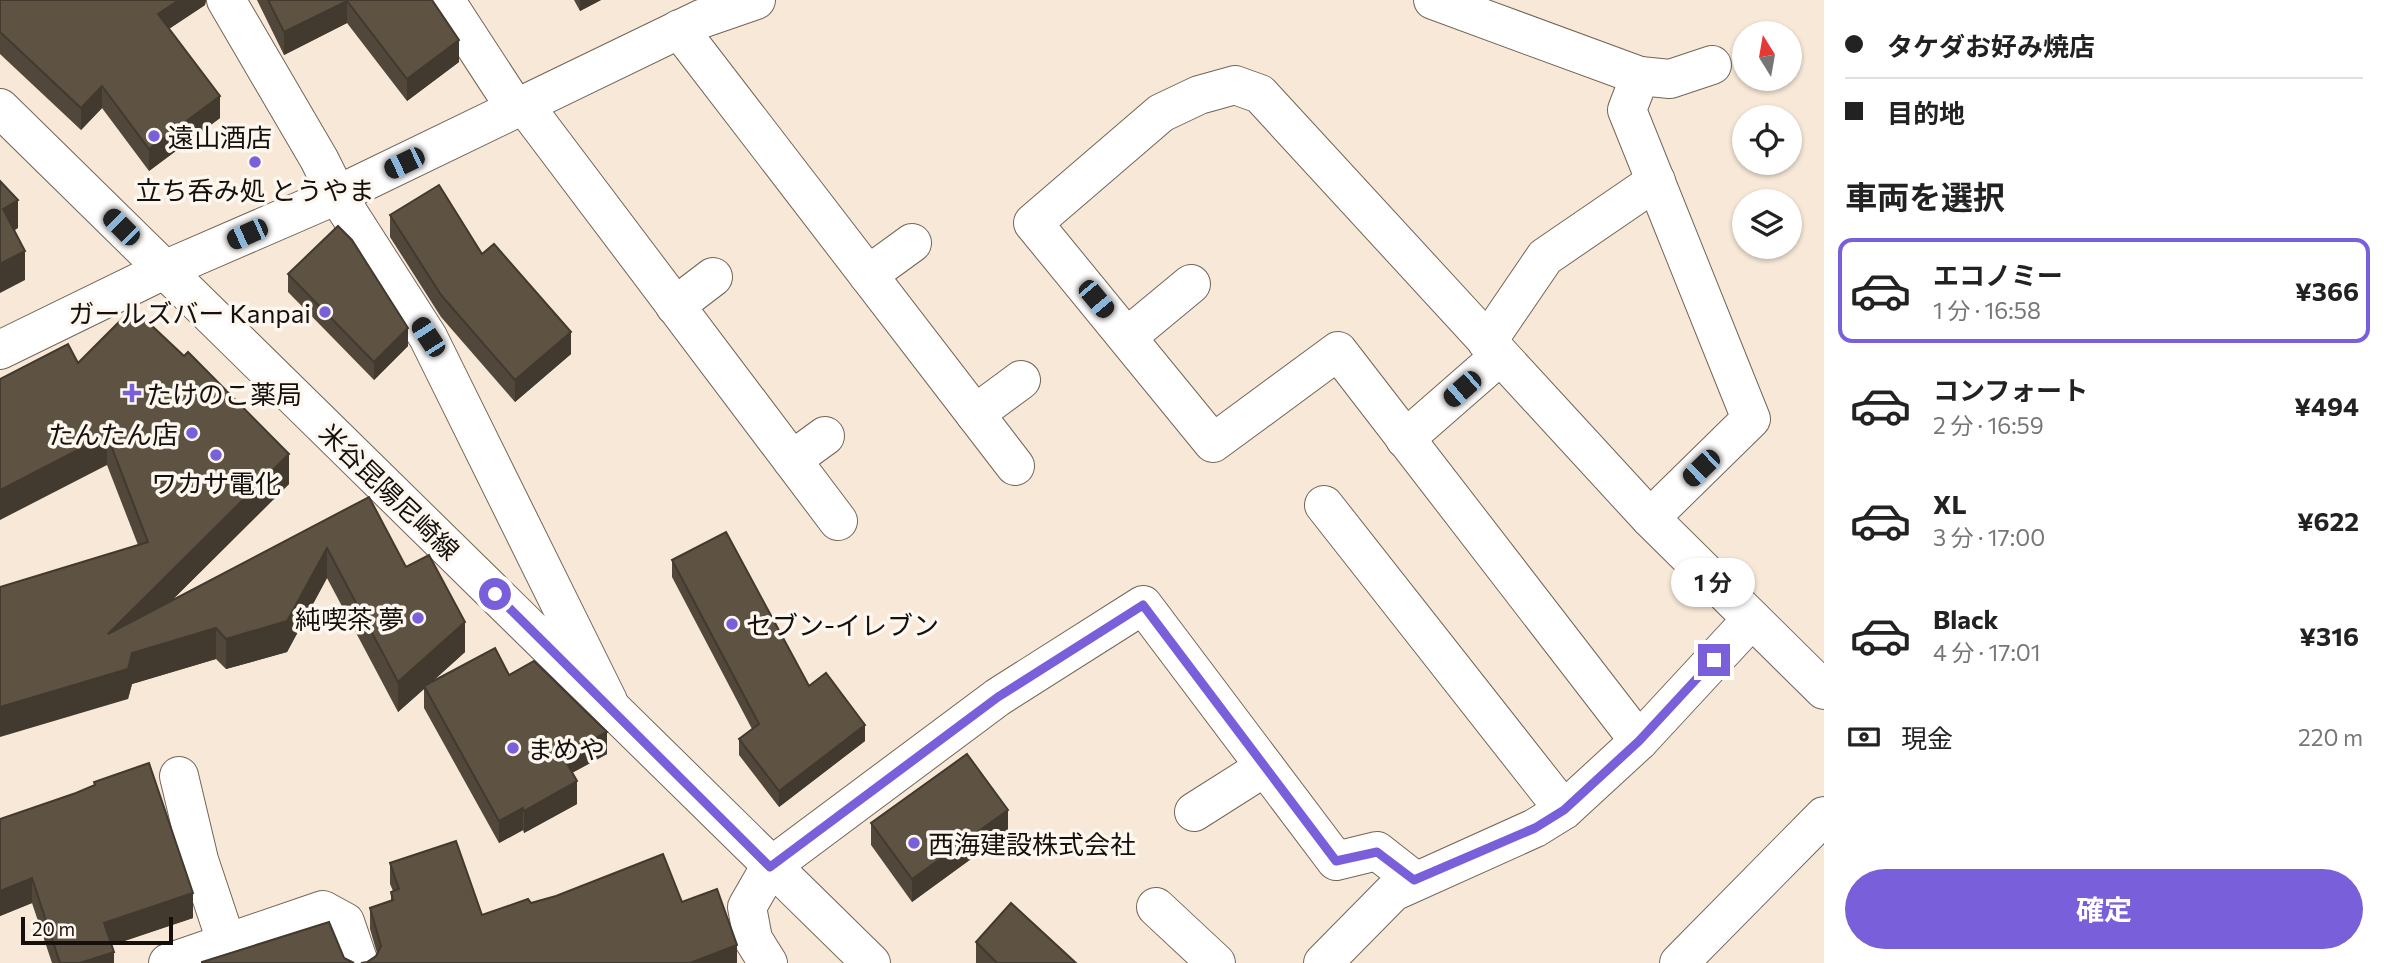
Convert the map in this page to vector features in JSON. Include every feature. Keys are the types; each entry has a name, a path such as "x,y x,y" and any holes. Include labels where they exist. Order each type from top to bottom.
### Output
{"street":[{"path":"226,0 337,195 428,337 611,708"},
{"path":"445,0 520,107 838,522"},
{"path":"0,350 164,270 337,195 520,107 690,16 756,0"},
{"path":"1433,0 1640,76 1670,79 1712,65"},
{"path":"690,16 868,275 1015,467"},
{"path":"1640,76 1627,110 1751,419 1650,518"},
{"path":"1639,741 1338,351 1213,443 1033,223 1161,113 1199,95 1235,85 1260,94 1650,518 1824,690"},
{"name":"米谷昆陽尼崎線","path":"0,108 770,867 871,963"},
{"path":"1405,439 1494,349 1545,257 1656,181"},
{"path":"868,275 912,243"},
{"path":"675,306 713,277"},
{"path":"1127,338 1191,284"},
{"path":"975,414 1021,380"},
{"path":"792,460 825,436"},
{"path":"1324,505 1564,810"},
{"path":"768,963 753,939 747,907 770,867 998,697 1143,605 1336,861 1377,852 1414,880"},
{"path":"1323,963 1393,892 1414,880 1535,828 1564,810 1639,741 1752,619"},
{"path":"1194,813 1265,767"},
{"path":"179,776 199,860 226,941"},
{"path":"1679,963 1824,816"},
{"path":"1156,906 1216,963"},
{"path":"168,963 323,910 345,922 359,963"}],"building":[{"path":"0,0 179,0 158,14 220,96 149,149 102,86 81,108 0,32"},
{"path":"268,0 432,0 459,40 407,79 347,1 284,32"},
{"path":"0,181 18,200 3,209 25,251 0,264"},
{"path":"439,185 482,254 494,244 571,332 515,380 441,295 390,215"},
{"path":"338,226 352,240 408,328 374,362 288,274"},
{"path":"133,308 184,356 188,352 289,454 108,634 369,497 406,567 429,555 465,622 398,682 327,548 287,621 226,639 216,628 132,653 128,669 0,707 0,587 148,542 107,435 0,490 0,379 68,344 78,363"},
{"path":"726,532 809,686 826,673 865,725 779,791 739,739 759,724 672,560"},
{"path":"495,648 509,675 534,661 607,732 562,755 577,781 524,811 523,808 499,821 424,686"},
{"path":"967,754 1008,810 912,879 871,823"},
{"path":"149,763 193,893 104,923 114,952 80,963 60,963 32,878 0,891 0,819 76,793 95,785 94,782"},
{"path":"456,841 482,915 528,899 531,903 556,896 663,854 682,902 717,889 737,945 690,963 361,963 376,956 381,946 370,908 393,900 391,892 399,889 390,863"},
{"path":"1011,903 1076,963 997,963 976,942"},
{"path":"329,922 344,958 354,963 202,963 202,962"}],"place":[{"name":"遠山酒店","path":"154,136"},
{"name":"立ち呑み処 とうやま","path":"255,162"},
{"name":"ガールズバー Kanpai","path":"325,312"},
{"name":"たけのこ薬局","path":"132,393"},
{"name":"たんたん店","path":"192,433"},
{"name":"ワカサ電化","path":"216,455"},
{"name":"純喫茶 夢","path":"418,618"},
{"name":"セブン-イレブン","path":"732,624"},
{"name":"まめや","path":"513,748"},
{"name":"西海建設株式会社","path":"914,843"}],"route":[{"path":"495,594 770,867 998,697 1143,605 1336,861 1377,852 1414,880 1535,828 1564,810 1639,741 1714,660"}]}
